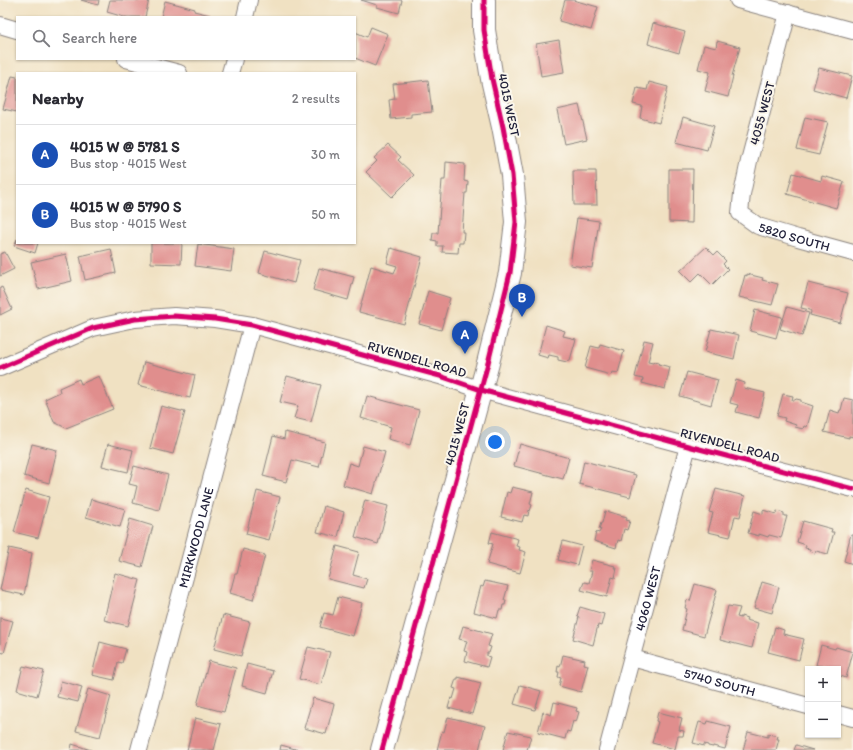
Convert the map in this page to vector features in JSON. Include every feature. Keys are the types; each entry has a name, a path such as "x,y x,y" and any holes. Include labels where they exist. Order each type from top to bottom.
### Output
{"street":[{"path":"245,16 249,0"},
{"name":"4015 WEST","path":"382,750 481,390 510,273 516,222 512,174 492,79 484,30 484,0"},
{"path":"738,0 853,31"},
{"name":"4055 WEST","path":"740,213 742,194 749,161 788,14"},
{"path":"0,26 16,30"},
{"path":"130,60 175,72"},
{"path":"230,72 234,60"},
{"name":"5820 SOUTH","path":"740,213 758,226 853,253"},
{"name":"RIVENDELL ROAD","path":"0,368 93,328 135,319 174,316 215,319 252,325 440,376 481,390 853,489"},
{"name":"MIRKWOOD LANE","path":"140,750 252,325"},
{"name":"4060 WEST","path":"607,750 688,446"},
{"name":"5740 SOUTH","path":"632,658 805,705"},
{"path":"841,715 853,718"}],"building":[{"path":"81,0 99,0 98,5"},
{"path":"110,0 149,0 145,16 121,16 107,12"},
{"path":"361,0 402,0 399,13 377,7 377,5"},
{"path":"565,0 573,0 598,7 591,30 559,21"},
{"path":"165,1 195,9 194,11 210,15 210,16 161,16"},
{"path":"653,23 685,32 679,53 648,44"},
{"path":"371,27 388,34 375,66 356,58 356,32 367,37"},
{"path":"559,40 564,72 541,76 536,44"},
{"path":"717,41 740,47 728,97 705,91 710,72 698,69 704,45 716,48"},
{"path":"819,68 852,76 846,98 813,89"},
{"path":"12,76 16,77 16,112 3,109"},
{"path":"428,80 432,112 411,114 411,117 391,119 389,100 395,99 393,84"},
{"path":"649,82 668,87 659,123 640,118 642,106 633,104 637,88 647,90"},
{"path":"579,105 587,139 564,144 557,110"},
{"path":"683,117 714,126 707,150 676,142"},
{"path":"805,117 828,122 819,155 797,150"},
{"path":"388,145 401,157 398,160 414,175 392,197 366,172 377,161 374,158"},
{"path":"446,162 465,164 464,181 468,182 467,193 465,193 462,232 464,232 463,243 459,243 458,253 442,252 443,246 437,246 437,241 432,240 433,233 438,233 442,180 445,180"},
{"path":"669,169 693,169 692,223 669,222"},
{"path":"573,171 596,171 597,205 574,205"},
{"path":"793,173 821,181 822,176 844,182 836,208 787,194"},
{"path":"577,218 599,221 592,268 570,265"},
{"path":"16,241 16,244 38,244 35,253 14,246"},
{"path":"151,244 182,244 181,264 151,263"},
{"path":"198,244 234,249 231,271 195,266"},
{"path":"706,247 714,255 717,252 726,261 723,264 728,269 712,285 700,273 691,282 680,271"},
{"path":"391,248 422,257 404,324 359,312 371,266 394,273 397,266 387,263"},
{"path":"111,249 116,273 85,280 80,256"},
{"path":"265,251 300,260 294,283 259,273"},
{"path":"5,252 14,269 0,276 0,254"},
{"path":"66,254 72,281 38,289 31,262"},
{"path":"319,268 354,277 348,300 313,290"},
{"path":"747,274 778,284 772,305 739,297 745,275 747,276"},
{"path":"808,283 848,293 840,323 810,315 810,310 801,308"},
{"path":"2,287 12,309 0,315 0,288"},
{"path":"428,291 450,298 441,330 419,324"},
{"path":"787,307 809,313 802,336 780,329"},
{"path":"755,310 782,317 776,338 750,331"},
{"path":"546,325 565,331 563,336 576,339 570,360 567,362 558,360 558,357 549,355 548,358 538,355"},
{"path":"711,329 739,335 734,359 705,352"},
{"path":"644,340 653,342 648,362 659,363 658,364 670,367 665,389 642,383 643,379 635,377"},
{"path":"600,344 624,351 618,373 612,372 611,375 585,368 591,346 599,348"},
{"path":"144,362 195,375 190,398 138,385"},
{"path":"687,372 718,380 711,405 680,396"},
{"path":"99,376 113,409 66,428 54,422 45,399 60,392 59,388 79,379 81,384"},
{"path":"287,376 321,385 311,422 294,418 298,406 280,402"},
{"path":"736,380 745,383 744,388 765,393 759,418 736,412 738,405 730,403"},
{"path":"783,394 793,396 792,400 801,400 801,402 813,406 807,427 804,426 803,429 795,427 796,425 784,421 785,418 777,416"},
{"path":"367,396 419,410 410,445 388,439 391,427 361,418"},
{"path":"844,398 853,400 853,437 849,436 849,438 824,432 830,410 839,413"},
{"path":"161,406 185,412 173,454 150,448"},
{"path":"285,432 325,442 319,467 292,460 286,482 263,476 273,436 284,439"},
{"path":"32,444 57,450 49,483 24,476"},
{"path":"108,444 133,450 128,472 102,466"},
{"path":"520,444 569,458 563,479 514,466"},
{"path":"363,446 385,452 373,494 343,485 349,463 358,466"},
{"path":"584,461 636,475 630,497 579,484"},
{"path":"134,466 168,475 159,510 133,503 137,486 129,484"},
{"path":"512,487 533,492 530,511 529,510 528,516 524,515 522,522 501,517 507,492 510,493"},
{"path":"716,489 745,496 740,517 735,516 730,537 708,532 713,513 709,512"},
{"path":"26,490 49,497 38,538 14,532"},
{"path":"257,491 280,497 269,540 246,534"},
{"path":"91,499 125,509 120,527 86,517"},
{"path":"365,500 388,506 378,544 355,537"},
{"path":"324,506 344,512 338,537 317,532"},
{"path":"763,510 776,514 777,511 784,513 784,516 787,516 781,538 769,535 768,537 759,534 759,536 748,533 754,511 763,514"},
{"path":"605,511 627,517 626,520 630,521 627,530 624,529 621,541 618,540 616,548 594,541 596,532 599,533 601,529 599,529"},
{"path":"130,519 153,526 142,567 119,561"},
{"path":"803,521 832,529 831,532 834,532 828,554 816,551 815,553 810,551 810,549 805,548 806,545 797,542"},
{"path":"492,532 518,539 516,546 520,547 519,550 526,552 520,573 487,564 493,544 489,543"},
{"path":"851,534 853,534 853,564 844,561"},
{"path":"563,541 582,546 577,565 558,560"},
{"path":"337,546 359,552 353,575 367,579 364,588 328,579"},
{"path":"9,548 32,553 24,595 0,590"},
{"path":"243,549 265,555 253,600 230,593 235,574 237,574"},
{"path":"592,560 615,566 614,568 617,568 615,578 612,577 607,597 581,590 584,582 589,583 592,571 589,571"},
{"path":"115,573 140,580 128,626 104,620"},
{"path":"485,581 508,586 504,600 506,600 505,605 503,605 502,610 499,610 497,618 474,612 481,586 483,587"},
{"path":"762,582 779,587 772,613 754,608"},
{"path":"695,584 717,590 704,636 682,630 687,609 685,608 687,600 690,601"},
{"path":"338,597 362,603 353,636 320,627 324,613 333,615"},
{"path":"728,606 740,608 737,617 741,618 741,616 747,618 746,620 758,623 752,648 720,640"},
{"path":"580,607 604,614 601,626 598,625 593,645 573,639"},
{"path":"223,615 250,622 241,656 214,649"},
{"path":"0,618 13,621 4,653 0,652"},
{"path":"463,626 492,634 488,646 491,647 489,653 487,653 487,656 490,657 487,667 465,661 467,652 464,651 467,641 459,639"},
{"path":"775,627 784,630 783,634 804,639 799,660 768,652"},
{"path":"100,642 126,649 122,663 118,662 114,680 92,675"},
{"path":"821,645 835,649 836,647 853,652 846,678 841,676 841,666 816,665"},
{"path":"308,647 330,652 321,685 299,679"},
{"path":"563,655 585,660 584,664 588,665 581,692 559,686 561,678 558,677 559,672 557,672"},
{"path":"209,661 236,668 224,712 197,705"},
{"path":"247,664 273,671 267,693 242,686"},
{"path":"23,666 44,671 37,696 17,690"},
{"path":"458,677 481,683 472,714 448,708 451,698 453,699 456,689 453,688"},
{"path":"61,681 82,687 78,702 57,697"},
{"path":"520,685 541,691 535,710 514,704"},
{"path":"88,689 111,696 100,737 76,731"},
{"path":"313,698 334,704 326,734 304,728"},
{"path":"554,702 577,708 576,711 579,712 576,722 573,721 570,732 567,731 565,739 538,732 543,712 551,715"},
{"path":"658,712 682,718 679,730 684,731 683,736 678,736 675,749 652,743 658,722 656,721"},
{"path":"448,717 485,726 479,750 437,750 442,731 444,732"},
{"path":"195,718 221,724 214,750 187,750"},
{"path":"708,721 731,727 725,749 693,743 699,722 707,724"},
{"path":"508,731 531,736 527,750 503,750"},
{"path":"748,732 768,737 768,734 778,736 777,739 779,739 776,750 743,750"},
{"path":"72,744 91,750 71,750"},
{"path":"281,745 299,750 280,750"},
{"path":"796,745 813,750 794,750"}],"cycle path":[{"path":"382,750 488,363 510,273 516,222 512,175 492,79 484,30 484,0"},
{"path":"0,368 93,328 135,319 174,316 215,319 252,325 440,376 481,390 853,489"}],"place":[{"name":"4015 W @ 5790 S","path":"522,317"},
{"name":"4015 W @ 5781 S","path":"465,354"}]}
